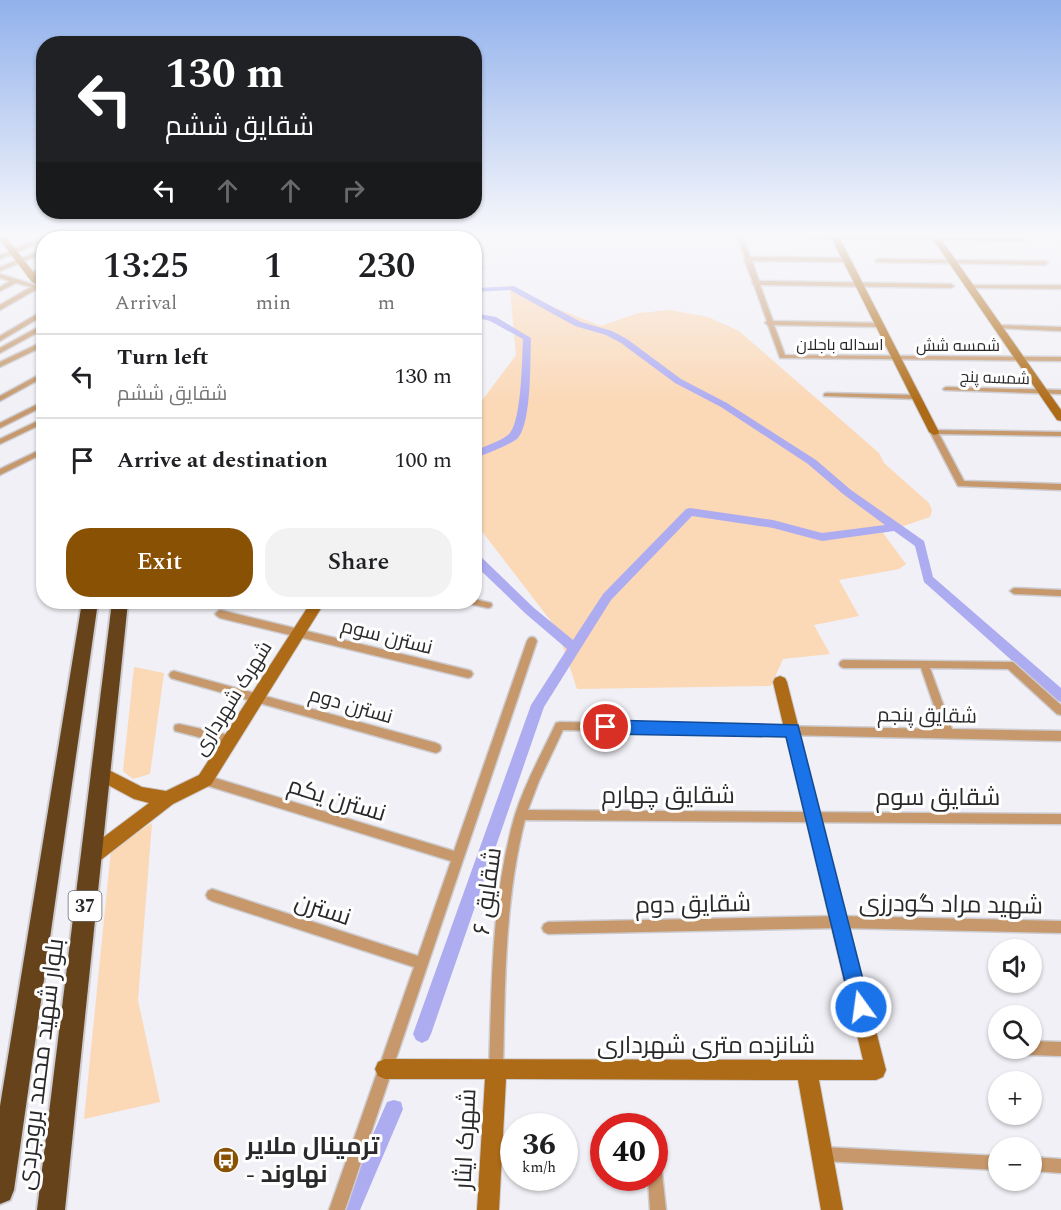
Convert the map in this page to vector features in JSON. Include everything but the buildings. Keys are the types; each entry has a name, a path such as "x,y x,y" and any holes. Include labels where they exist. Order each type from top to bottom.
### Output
{"highway":[{"name":"بلوار شهید محمد بروجردی","path":"0,1190 89,609"},
{"name":"بلوار شهید محمد بروجردی","path":"51,1210 119,609"}],"street":[{"path":"0,308 31,291"},
{"path":"758,291 768,323 880,325"},
{"path":"863,291 960,484 1061,487"},
{"path":"973,291 1061,418"},
{"path":"0,339 36,317"},
{"name":"اسداله باجلان","path":"768,323 782,357 897,358"},
{"path":"998,327 1061,329"},
{"path":"0,351 36,331"},
{"path":"0,365 36,348"},
{"name":"شمسه شش","path":"897,358 1061,359"},
{"path":"0,399 36,379"},
{"name":"شمسه پنج","path":"946,389 1061,392"},
{"path":"826,395 916,397"},
{"path":"0,426 36,407"},
{"path":"0,442 36,424"},
{"path":"934,432 1061,434"},
{"path":"0,472 36,454"},
{"path":"1014,591 1061,593"},
{"path":"482,604 488,605"},
{"name":"شهرک شهرداری","path":"91,857 167,799 205,780 313,609"},
{"name":"نسترن سوم","path":"220,614 468,674"},
{"path":"336,1210 532,641"},
{"path":"844,664 1010,665 1061,711"},
{"path":"924,664 948,733"},
{"name":"نسترن دوم","path":"174,675 257,696 436,748"},
{"name":"شانزده متری شهرداری","path":"385,1069 876,1070 780,682"},
{"name":"شقایق پنجم","path":"560,726 1061,736"},
{"name":"شقایق ۶","path":"496,1071 502,912 521,815 560,726"},
{"path":"179,728 229,740"},
{"path":"101,773 140,794 167,799"},
{"name":"نسترن یکم","path":"205,780 458,858"},
{"name":"شقایق چهارم","path":"521,815 814,818"},
{"name":"شقایق سوم","path":"814,818 1061,819"},
{"name":"نسترن","path":"212,895 421,963"},
{"name":"شهید مراد گودرزی","path":"840,922 1061,927"},
{"name":"شقایق دوم","path":"548,928 840,922"},
{"path":"1042,1048 1061,1049"},
{"name":"شهرک ایثار","path":"488,1210 496,1071"},
{"path":"807,1071 832,1210"},
{"path":"822,1154 988,1162"},
{"path":"1042,1165 1060,1168"},
{"path":"656,1191 658,1210"}],"shaded area":[{"path":"510,291 601,326 638,313 670,310 708,317 739,331 879,453 884,463 929,503 932,510 930,517 883,533 906,564 899,569 839,580 859,616 814,625 830,654 783,659 771,686 577,689 557,629 482,531 482,400 516,355"},
{"path":"134,667 164,673 150,774 133,779 123,771"},
{"path":"152,823 138,1000 160,1102 84,1119 111,850"}],"waterway":[{"path":"517,291 578,324 609,333 624,341 678,381 724,405 812,462 847,492 920,544 928,579 1061,696"},
{"path":"482,317 493,319 527,338 524,399 519,427 513,437 482,451"},
{"path":"574,648 607,597 690,512 773,524 822,537 896,527"},
{"path":"482,565 530,611 574,648"},
{"path":"422,1034 538,705 574,648"},
{"path":"350,1210 394,1109"}],"place":[{"name":"ترمینال ملایر - نهاوند","path":"226,1160"}],"route":[{"path":"606,727 792,730 861,1007"}]}
